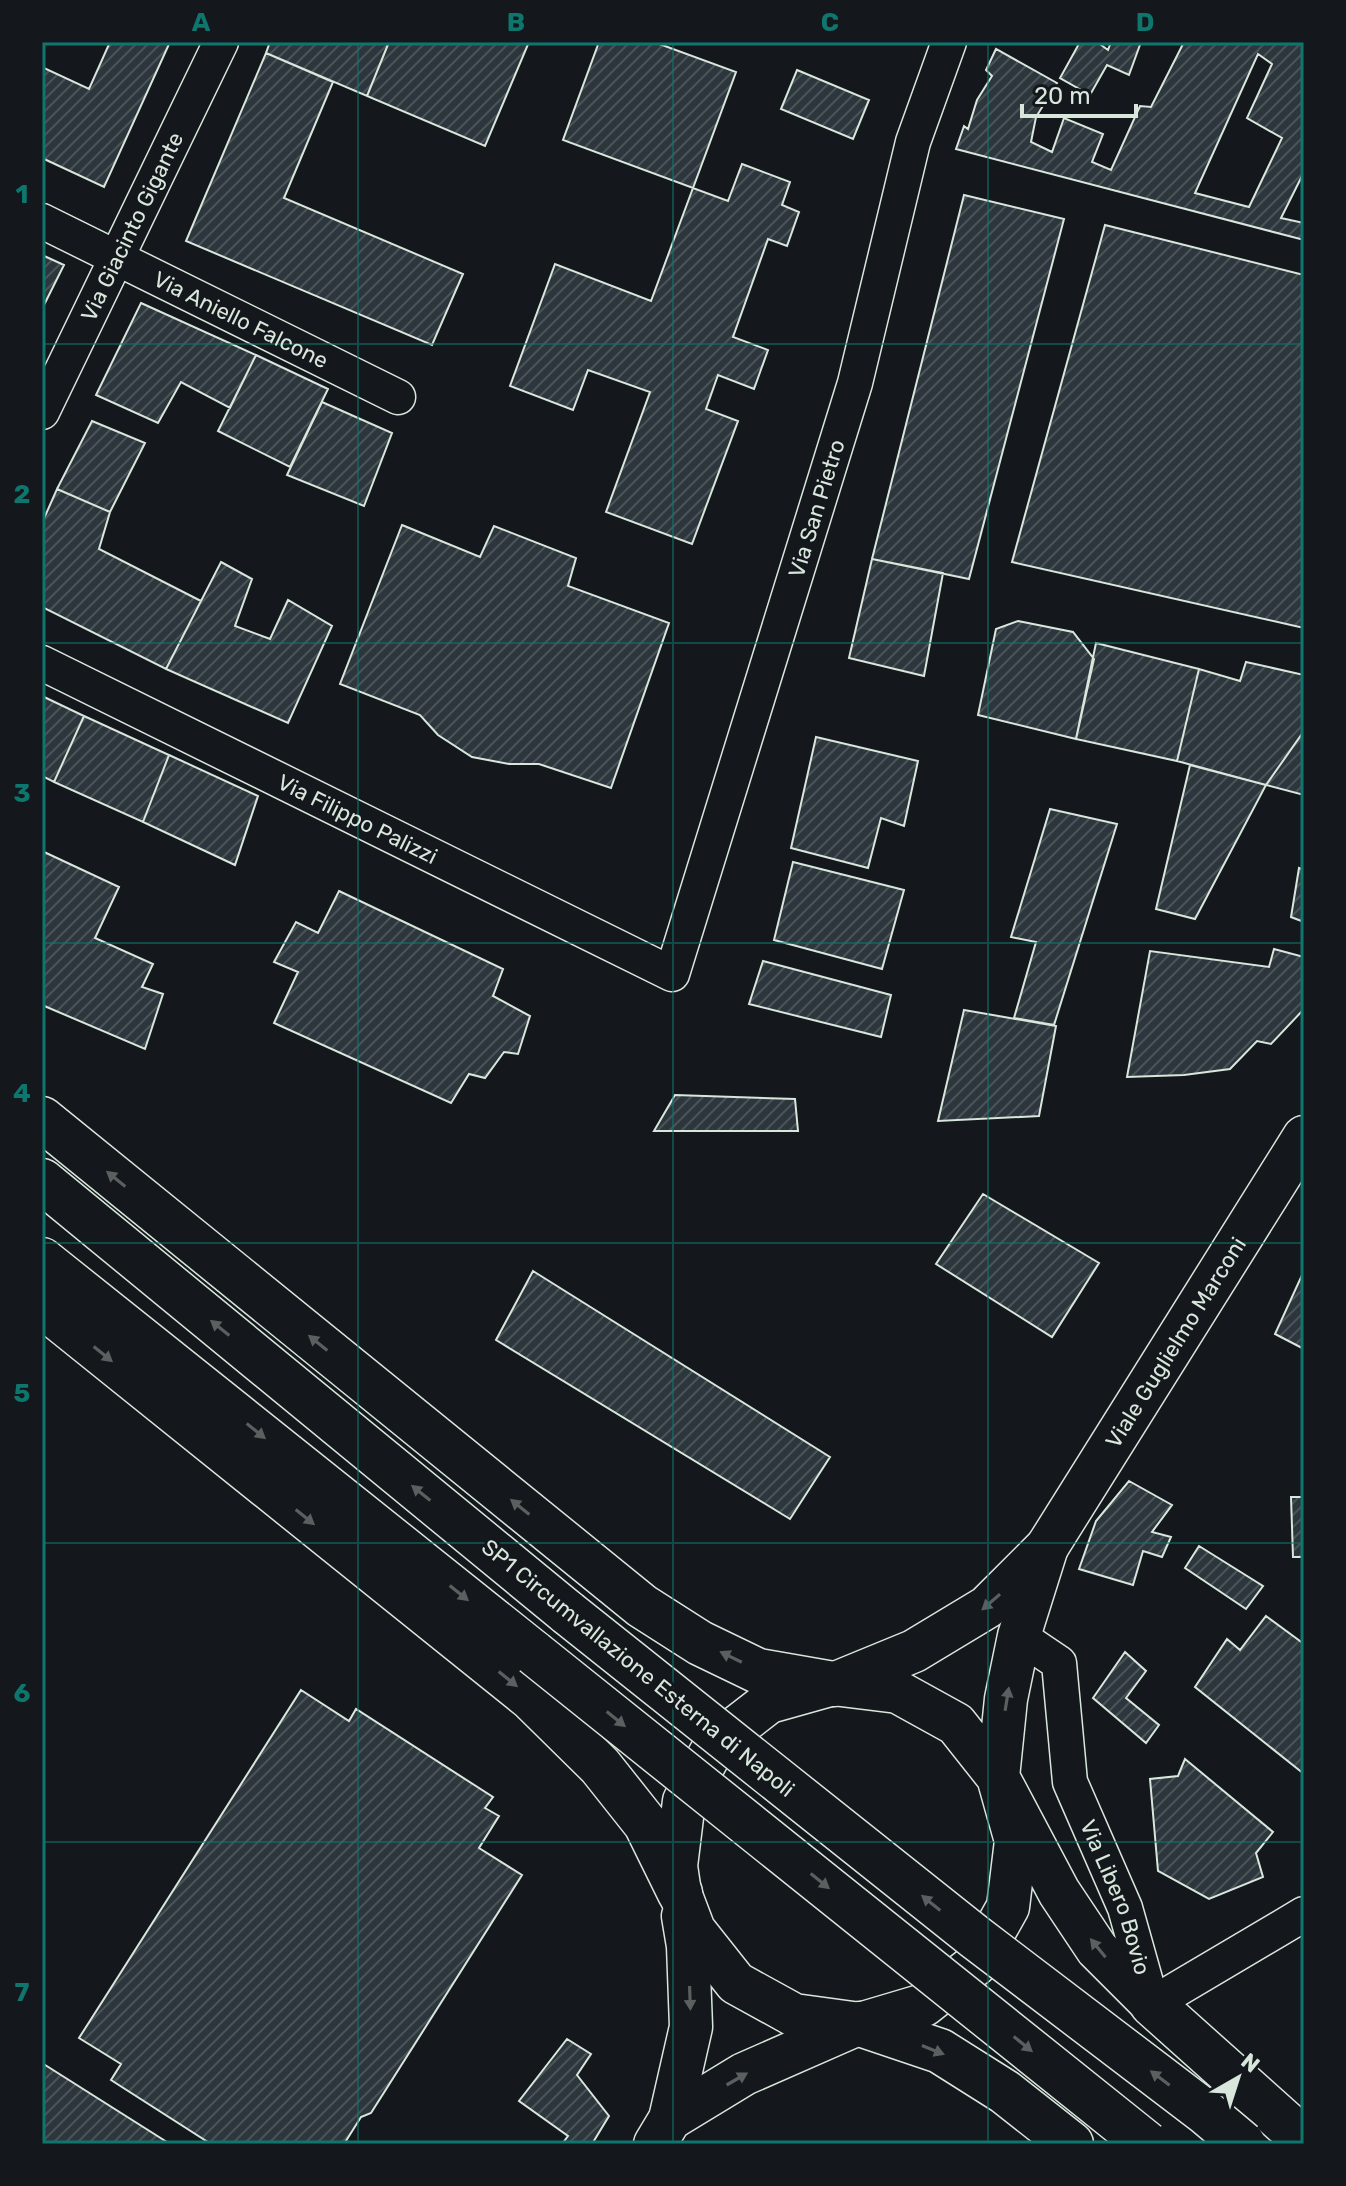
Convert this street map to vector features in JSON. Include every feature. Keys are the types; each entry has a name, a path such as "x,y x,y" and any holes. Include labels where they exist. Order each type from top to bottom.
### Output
{"highway":[{"path":"42,1119 642,1606 700,1643 758,1671 833,1684"},
{"name":"SP1 Circumvallazione Esterna di Napoli","path":"42,1181 568,1613 975,1937 1243,2144"},
{"path":"42,1260 1147,2144"},
{"path":"42,1305 531,1698 600,1766 646,1824 680,1893"},
{"path":"1152,2004 1304,2140"},
{"path":"860,2024 940,2051 1005,2092 1071,2144"}],"street":[{"name":"Via Giacinto Gigante","path":"42,412 221,42"},
{"name":"Via San Pietro","path":"672,974 855,383 913,142 949,42"},
{"name":"Via Aniello Falcone","path":"42,221 398,397"},
{"name":"Via Filippo Palizzi","path":"42,663 672,974"},
{"name":"Viale Guglielmo Marconi","path":"680,1893 676,1866 684,1801 716,1743 769,1702 833,1684 914,1651 987,1607 1047,1547 1304,1137"},
{"name":"Viale Guglielmo Marconi","path":"998,1777 1006,1699 1019,1636 1047,1547"},
{"name":"Via Libero Bovio","path":"1019,1636 1059,1663 1070,1782 1125,1908 1152,2004 1304,1914"},
{"path":"833,1684 898,1692 956,1724 998,1777 1059,1892 1097,1949 1152,2004"},
{"path":"662,2132 744,2074 860,2024 924,2005 976,1964 1008,1907 1016,1841 998,1777"},
{"path":"680,1893 694,1930 736,1983 794,2015 860,2024"},
{"path":"662,2132 691,2027 688,1946 680,1893"}],"building":[{"path":"110,42 170,42 104,187 42,158 42,67 89,89"},
{"path":"270,42 389,42 367,96 266,53"},
{"path":"389,42 529,42 485,146 367,96"},
{"path":"599,42 654,42 736,72 693,188 563,140"},
{"path":"1080,42 1097,42 1108,50 1111,42 1141,42 1129,75 1107,65 1090,95 1060,78"},
{"path":"1184,42 1304,42 1304,172 1281,218 1304,223 1304,240 956,149 964,126 968,129 977,100 992,76 986,70 996,49 1057,83 1036,117 1031,142 1052,152 1064,118 1103,134 1092,162 1111,170 1140,106 1151,107","holes":["1258,54 1272,64 1247,118 1282,138 1249,207 1195,193"]},
{"path":"266,53 333,82 284,198 463,274 432,345 186,241"},
{"path":"797,70 869,100 853,139 781,109"},
{"path":"742,164 790,182 782,205 799,212 787,246 768,239 733,337 768,350 754,389 718,375 706,409 738,421 692,544 606,512 650,392 588,370 573,410 510,386 555,264 651,301 693,188 728,201"},
{"path":"964,195 1064,219 969,579 872,559"},
{"path":"1105,225 1304,275 1304,628 1012,562"},
{"path":"42,255 64,265 42,309"},
{"path":"141,303 256,355 230,408 181,382 158,423 96,395"},
{"path":"256,355 328,389 290,467 218,431"},
{"path":"322,402 392,433 364,506 287,475"},
{"path":"92,421 145,443 110,512 57,489"},
{"path":"57,489 110,512 99,549 201,601 166,669 42,607 42,523"},
{"path":"402,525 480,557 494,526 576,558 568,586 669,623 611,788 539,764 509,764 472,757 438,735 420,715 340,684"},
{"path":"872,559 943,573 924,676 849,658"},
{"path":"221,562 252,579 235,626 270,639 288,600 332,626 288,723 166,669"},
{"path":"1018,621 1073,632 1094,659 1076,739 978,715 996,629"},
{"path":"1096,643 1199,669 1177,761 1076,739"},
{"path":"1246,662 1304,675 1304,731 1266,785 1177,761 1199,669 1240,681"},
{"path":"42,696 84,716 54,782 42,776"},
{"path":"84,716 169,755 143,822 54,782"},
{"path":"1304,731 1304,795 1266,785"},
{"path":"816,737 918,761 904,826 881,818 868,868 791,848"},
{"path":"169,755 258,796 235,865 143,822"},
{"path":"1190,765 1266,785 1195,919 1156,909"},
{"path":"1050,809 1117,824 1054,1025 1014,1018 1036,942 1011,937"},
{"path":"42,851 119,887 95,938 153,964 142,987 163,994 145,1049 42,1005"},
{"path":"793,862 904,890 882,969 774,940"},
{"path":"1299,868 1304,870 1304,922 1291,917"},
{"path":"339,891 503,969 493,996 530,1016 518,1054 504,1052 485,1078 469,1074 451,1103 274,1023 298,972 274,962 296,922 318,933"},
{"path":"1274,949 1304,957 1304,1009 1271,1044 1257,1041 1230,1069 1184,1075 1127,1077 1150,951 1269,967"},
{"path":"763,961 891,995 881,1037 749,1004"},
{"path":"964,1010 1056,1026 1039,1116 938,1121"},
{"path":"675,1095 795,1099 798,1131 654,1131"},
{"path":"983,1194 1099,1263 1052,1337 936,1264"},
{"path":"533,1271 830,1457 790,1519 496,1340"},
{"path":"1304,1276 1304,1349 1275,1334"},
{"path":"1129,1481 1172,1505 1152,1532 1171,1537 1162,1557 1143,1551 1133,1585 1079,1569 1096,1521"},
{"path":"1291,1497 1304,1497 1304,1557 1293,1557"},
{"path":"1199,1546 1263,1586 1246,1609 1185,1568"},
{"path":"1266,1616 1304,1644 1304,1774 1195,1687 1227,1639 1240,1650"},
{"path":"1125,1652 1146,1671 1126,1698 1159,1725 1146,1743 1093,1698"},
{"path":"301,1690 349,1721 356,1709 493,1797 485,1808 499,1816 479,1848 522,1875 371,2113 361,2117 344,2144 211,2144 111,2080 121,2064 79,2038"},
{"path":"1185,1759 1273,1832 1256,1853 1263,1877 1209,1899 1158,1871 1150,1779 1178,1776"},
{"path":"567,2039 591,2054 577,2075 609,2116 592,2144 562,2144 568,2136 519,2101"},
{"path":"42,2063 170,2144 42,2144"}]}
